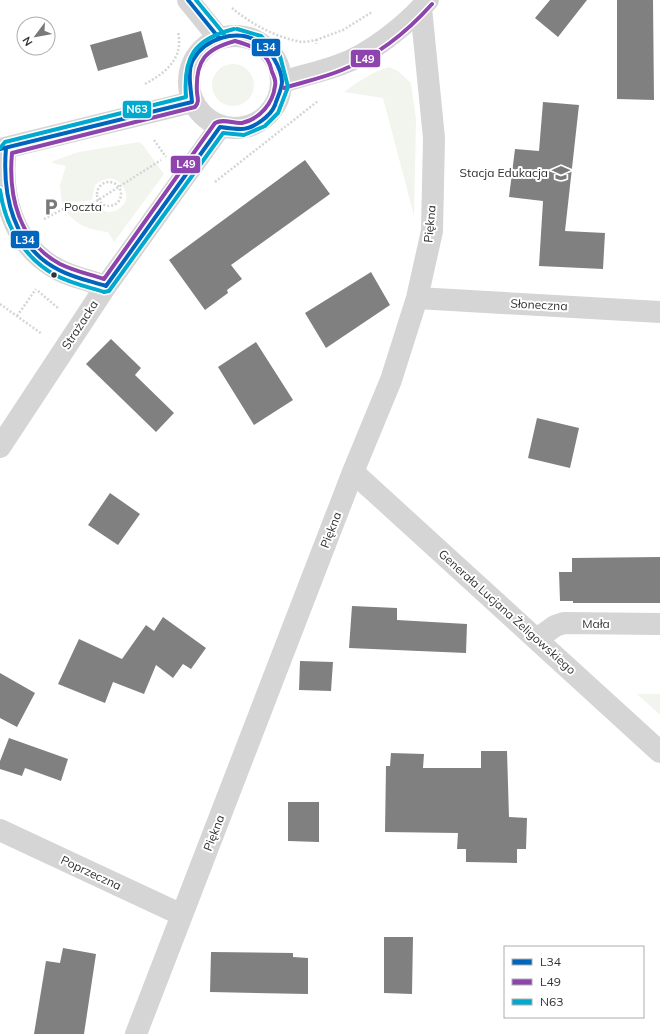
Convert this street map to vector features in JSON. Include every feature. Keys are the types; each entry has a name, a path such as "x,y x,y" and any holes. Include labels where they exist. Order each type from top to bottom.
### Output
{"street":[{"path":"188,0 219,38"},
{"path":"282,82 340,65 381,43 425,4"},
{"name":"Piękna","path":"136,1034 353,472 391,380 417,298 432,231 434,138 425,4"},
{"path":"234,35 258,41 276,60 282,82 272,110 261,121 243,129 220,127 209,121 192,102 190,80 193,60 206,45 219,38 234,35"},
{"path":"106,286 74,276 52,266 31,248 13,220 5,193 3,148 192,102"},
{"name":"Strażacka","path":"0,447 106,286 220,127"},
{"name":"Słoneczna","path":"417,298 660,312"},
{"name":"Generała Lucjana Żeligowskiego","path":"353,472 660,752"},
{"name":"Mała","path":"537,639 555,626 564,623 660,624"},
{"name":"Poprzeczna","path":"0,830 182,915"}],"path":[{"path":"229,6 247,21 298,42 316,40 343,30 365,17"},
{"path":"144,85 170,68 178,47 177,28"},
{"path":"215,182 328,94 316,40"},
{"path":"151,136 172,163"},
{"path":"21,233 64,208 86,206 99,200 167,157"},
{"path":"110,182 118,187 120,198 114,206 105,206 96,195 101,184 110,182"},
{"path":"17,316 36,289"},
{"path":"0,304 43,335"}],"shaded area":[{"path":"229,64 237,64 245,67 251,73 254,85 251,97 245,103 237,106 229,106 221,103 215,97 212,89 212,81 215,73 221,67"},
{"path":"389,67 398,71 411,83 416,119 414,216 383,98 344,92 371,74"},
{"path":"139,142 143,145 164,174 114,242 108,232 96,230 80,224 66,212 94,207 98,207 108,212 117,210 123,205 126,197 126,193 120,183 113,179 104,180 95,185 92,200 62,204 60,185 66,166 52,163 53,161 79,152"},
{"path":"637,694 660,694 660,715"}],"building":[{"path":"550,0 587,0 558,37 535,18"},
{"path":"617,0 653,0 654,100 617,99"},
{"path":"141,31 148,57 98,71 90,45"},
{"path":"543,102 579,105 565,231 605,233 603,269 539,266 543,201 509,197 515,149 539,151"},
{"path":"305,160 330,194 231,265 242,279 227,290 228,293 205,310 169,260"},
{"path":"371,272 390,305 326,348 305,313"},
{"path":"111,339 141,368 135,375 174,413 156,432 86,364"},
{"path":"256,342 293,400 254,425 218,367"},
{"path":"537,418 579,428 570,468 528,458"},
{"path":"110,493 140,514 118,545 88,525"},
{"path":"660,557 660,603 573,603 573,601 560,601 559,572 572,572 572,558"},
{"path":"352,606 397,608 397,620 467,624 466,653 349,648"},
{"path":"163,617 206,648 191,669 183,664 173,678 156,665 144,694 113,682 105,703 58,684 79,639 122,659 146,625 154,631"},
{"path":"300,661 333,662 331,691 299,690"},
{"path":"0,673 35,693 17,727 0,718"},
{"path":"9,738 68,759 61,781 25,768 22,776 0,769 0,761"},
{"path":"481,751 507,751 509,817 527,818 526,849 517,849 517,863 466,862 466,849 457,849 458,833 385,832 386,766 390,766 391,753 424,754 423,768 481,768"},
{"path":"288,802 319,802 319,842 288,841"},
{"path":"384,937 413,937 412,994 384,993"},
{"path":"63,948 96,954 84,1034 34,1034 46,961 60,963"},
{"path":"211,952 293,953 293,957 308,958 308,994 210,992"}],"transit line":[{"name":"L34","path":"188,0 219,38"},
{"name":"N63","path":"196,0 224,34"},
{"name":"L49","path":"284,88 335,73 367,58 402,33 432,4"},
{"name":"N63","path":"0,148 5,142 186,97 187,71 189,61 194,52 200,44 209,38 234,29"},
{"name":"N63","path":"0,190 2,203 11,228 17,239 34,259 44,268 61,278 104,292 109,291 223,133 244,135 265,126 278,113 288,87 280,56 261,36 237,29"},
{"name":"L34","path":"192,102 190,81 191,64 198,52 205,46 213,41 231,36 249,37 262,44 274,59 280,71 282,82 273,109 266,117 251,127 241,129 220,127"},
{"name":"L49","path":"235,41 259,50 267,59 275,79 272,98 260,114 249,121 242,123 225,121 215,123 104,279 76,271 60,264 46,255 26,231 19,216 12,185 12,153 195,107 198,101 198,72 204,58 216,48 235,41"},
{"name":"L34","path":"0,149 192,102"},
{"name":"L34","path":"106,286 220,127"},
{"name":"L34","path":"6,148 6,184 9,201 21,234 31,248 43,260 59,270 106,286"}],"place":[{"name":"Stacja Edukacja","path":"561,173"},
{"name":"Poczta","path":"51,207"}]}
